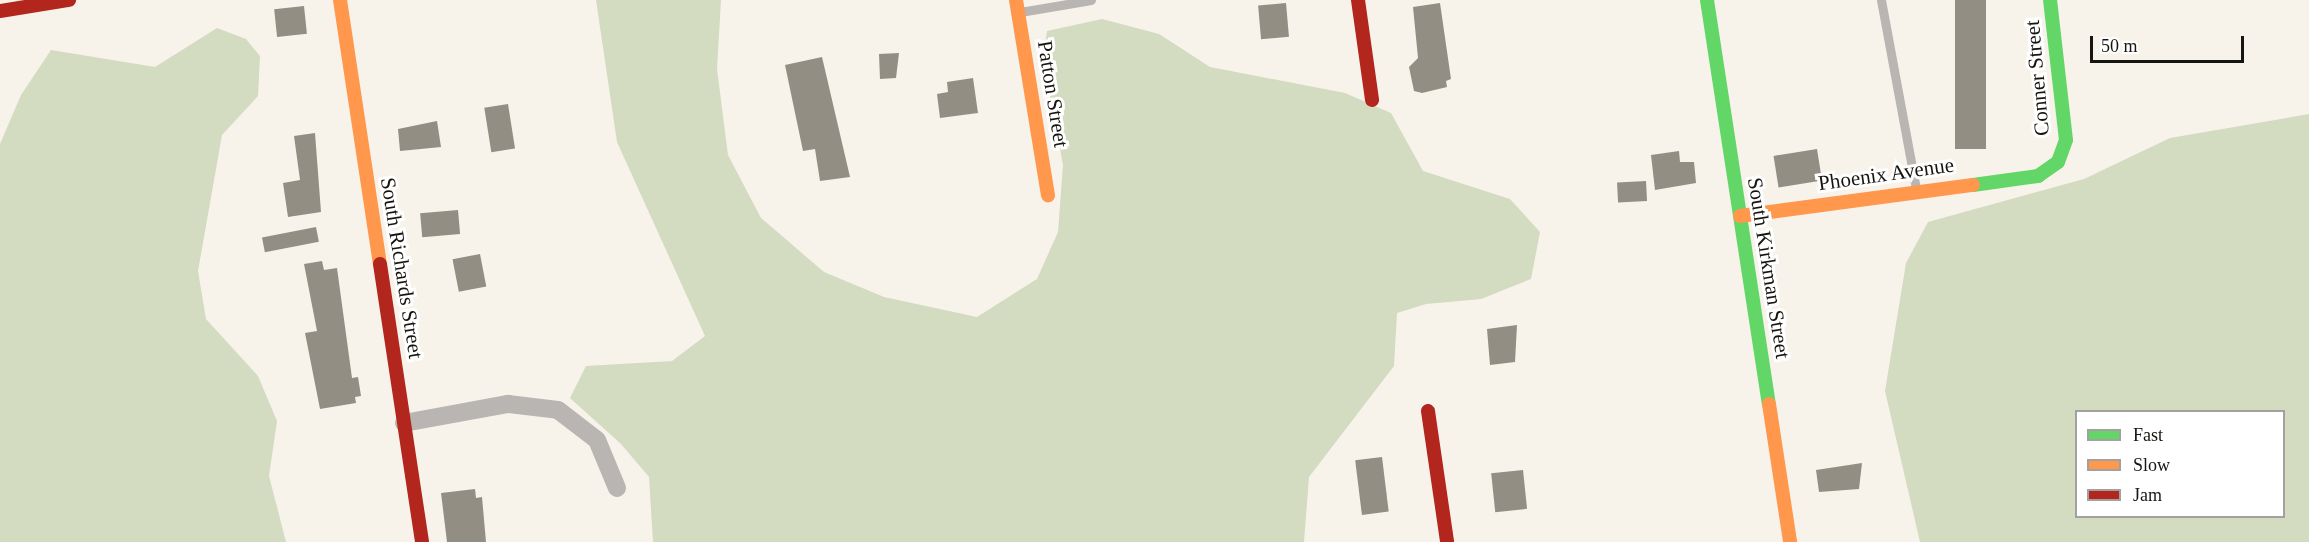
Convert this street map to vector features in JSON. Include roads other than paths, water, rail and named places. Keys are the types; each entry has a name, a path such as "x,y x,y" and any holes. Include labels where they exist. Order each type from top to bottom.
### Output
{"street":[{"path":"0,11 69,0"},
{"name":"South Richards Street","path":"340,0 422,542"},
{"path":"1358,0 1372,100"},
{"name":"South Kirkman Street","path":"1707,0 1790,542"},
{"name":"Conner Street","path":"2038,176 2058,162 2066,140 2050,0"},
{"name":"Patton Street","path":"1017,6 1048,195"},
{"name":"Phoenix Avenue","path":"1740,216 2038,176"},
{"path":"404,423 508,404 558,410 597,440 617,488"},
{"path":"1428,411 1447,542"}],"lane":[{"path":"1017,6 1091,0"},
{"path":"1881,0 1916,192"}]}
